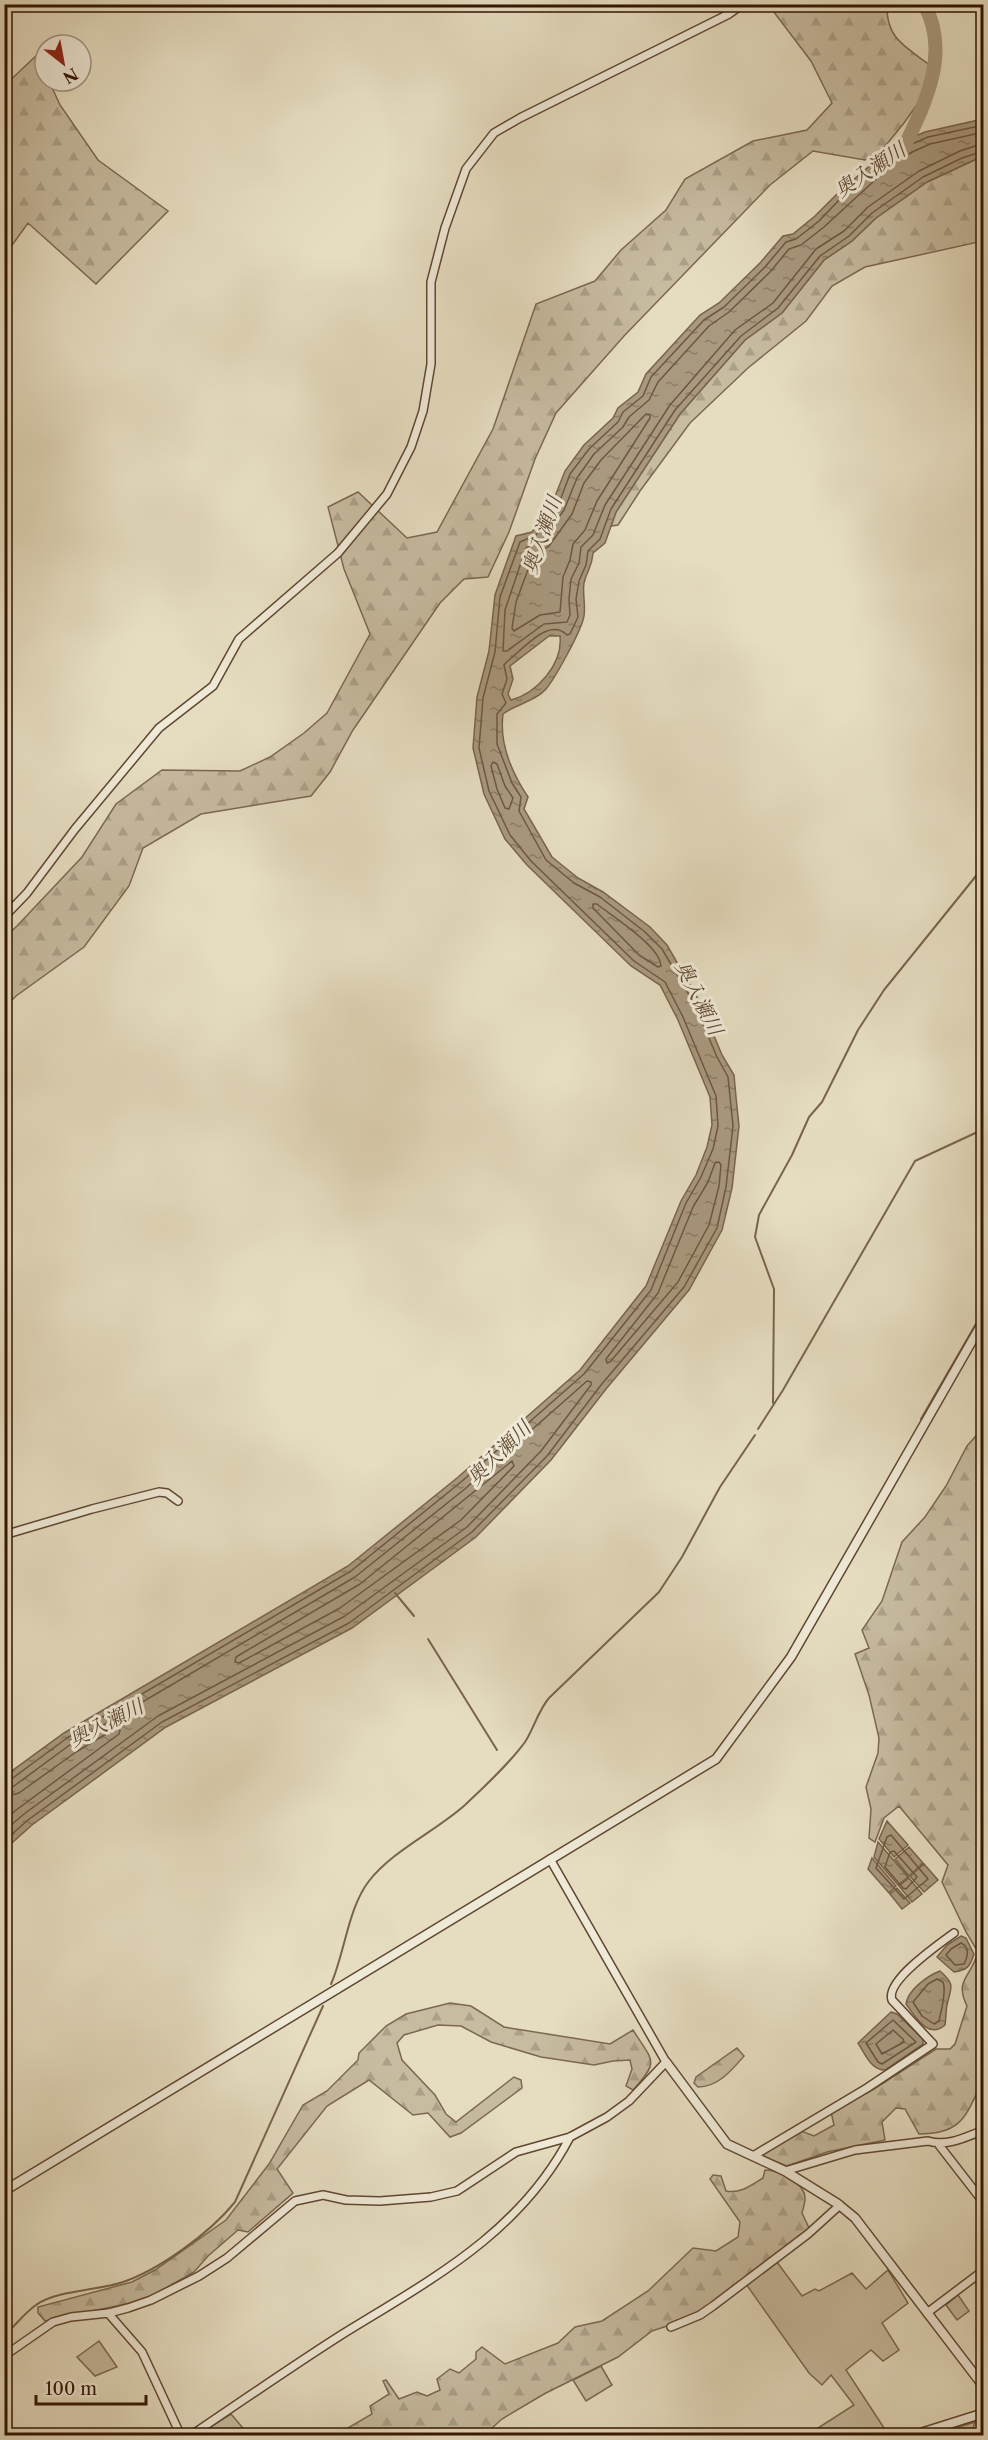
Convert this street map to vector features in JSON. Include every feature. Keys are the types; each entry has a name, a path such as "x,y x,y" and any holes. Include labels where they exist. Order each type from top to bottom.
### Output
{"street":[{"path":"4,917 27,893 75,829 159,728 213,686 239,639 339,553 387,494 411,447 423,411 431,364 431,282 435,259 466,169 483,146 494,133 520,118 729,14 742,4"},
{"path":"4,2191 721,1754 791,1657 984,1320"},
{"path":"4,1535 159,1492 167,1493 178,1501"},
{"path":"550,1859 666,2062 727,2144 786,2171 840,2205 855,2218 984,2387"},
{"path":"753,2156 867,2088 933,2044 890,1995 894,1984 954,1933"},
{"path":"4,2356 53,2322 71,2317 108,2313 151,2300 217,2266 295,2201 323,2195 361,2201 446,2195 468,2184 516,2152 570,2137 607,2117 629,2101 666,2062"},
{"path":"939,2145 983,2131"},
{"path":"190,2436 484,2243 536,2191 570,2137"},
{"path":"786,2171 855,2150 928,2141 939,2145 984,2203"},
{"path":"671,2327 700,2315 713,2306 792,2246 840,2205"},
{"path":"927,2313 984,2271"},
{"path":"108,2313 142,2352 181,2436"},
{"path":"912,2436 984,2413"}],"green space":[{"path":"771,5 887,5 890,27 894,35 932,67 926,92 882,150 865,160 813,151 770,185 624,336 556,413 535,459 509,532 488,577 464,579 440,603 353,730 330,772 311,796 201,814 143,848 129,886 84,947 16,996 5,1007 5,937 82,857 116,804 162,770 240,771 270,757 327,713 370,634 344,569 328,507 358,492 407,538 437,532 493,429 536,304 595,281 621,250 666,210 685,179 753,141 807,130 832,103 811,61 770,7"},
{"path":"33,59 33,93 54,93 60,105 98,160 168,211 96,284 28,223 5,255 5,85"},
{"path":"983,156 983,241 865,267 832,286 806,321 748,368 690,423 618,525 611,526 616,512 680,414 745,340 782,313 824,260 852,241 876,218 927,182"},
{"path":"976,1436 984,1439 983,2080 961,2120 945,2130 919,2134 905,2109 896,2108 882,2122 885,2140 827,2152 787,2166 766,2158 762,2154 801,2131 814,2136 834,2125 831,2112 874,2089 936,2049 950,2049 955,2044 967,2006 963,1997 963,1984 978,1952 942,1882 948,1865 899,1806 884,1818 875,1842 869,1838 871,1809 866,1787 878,1753 879,1738 869,1695 855,1654 869,1648 862,1630 882,1601 902,1542 925,1517 946,1486 967,1446"},
{"path":"450,2003 471,2006 504,2027 610,2044 633,2030 649,2055 650,2066 633,2090 626,2086 632,2069 630,2060 594,2065 541,2057 491,2042 461,2026 438,2025 404,2035 397,2043 402,2060 435,2095 446,2114 456,2122 514,2077 521,2080 522,2088 461,2133 450,2137 428,2113 413,2115 369,2080 327,2106 277,2169 293,2193 248,2232 238,2230 208,2256 194,2272 145,2300 45,2321 38,2313 38,2307 132,2282 155,2270 226,2220 269,2164 303,2105 327,2091 358,2060 359,2053 386,2026 406,2014"},
{"path":"737,2048 744,2056 724,2077 705,2086 698,2087 694,2083 696,2077"},
{"path":"765,2170 791,2178 801,2188 805,2199 802,2213 810,2230 715,2302 688,2319 652,2331 618,2357 544,2394 502,2419 484,2435 339,2436 346,2429 372,2414 370,2406 389,2394 383,2381 386,2380 399,2399 417,2392 427,2396 440,2390 437,2379 450,2369 459,2373 476,2359 476,2352 482,2347 505,2364 558,2343 575,2327 602,2321 648,2291 693,2248 716,2251 738,2237 740,2222 710,2179 713,2175 721,2176 726,2191 731,2192 746,2188 763,2178"},
{"path":"777,2262 802,2296 815,2289 819,2291 852,2273 866,2289 888,2270 908,2303 882,2323 899,2350 883,2361 871,2350 846,2370 886,2431 876,2435 823,2435 818,2428 854,2405 831,2375 822,2385 809,2373 746,2284"},
{"path":"958,2295 969,2311 957,2320 946,2305"},
{"path":"99,2341 117,2367 95,2376 77,2357"},
{"path":"601,2366 612,2385 586,2401 573,2380"},
{"path":"231,2414 249,2435 213,2435 210,2427"},
{"path":"975,2422 968,2435 936,2434"}],"water":[{"name":"奥入瀬川","path":"983,119 983,156 927,182 876,218 852,241 824,260 782,313 745,340 680,414 616,512 605,543 593,553 584,583 583,620 555,675 542,693 503,714 503,736 508,758 528,797 524,809 552,857 578,878 603,892 650,927 667,945 700,1002 722,1055 734,1075 739,1126 732,1188 722,1230 689,1290 606,1389 551,1460 476,1537 352,1628 166,1727 32,1825 5,1849 5,1776 64,1733 348,1566 457,1478 580,1370 646,1286 681,1201 696,1175 707,1147 712,1125 710,1097 678,1020 660,985 631,966 527,865 505,839 484,794 473,748 477,697 489,651 495,595 516,536 532,532 552,504 565,471 584,445 613,418 618,408 638,392 646,374 700,315 719,303 760,263 783,236 793,234 815,216 893,146 925,132","holes":["549,636 560,636 560,647 553,667 539,684 511,700 508,694 513,679 510,666"]},
{"path":"887,1821 908,1845 894,1857 879,1839"},
{"path":"878,1842 908,1877 898,1885 874,1857"},
{"path":"909,1847 923,1863 909,1876 895,1859"},
{"path":"872,1858 896,1886 889,1893 868,1869"},
{"path":"924,1864 938,1880 924,1892 910,1876"},
{"path":"909,1878 922,1894 912,1902 899,1886"},
{"path":"897,1888 910,1903 902,1909 890,1894"},
{"path":"961,1936 966,1938 974,1954 967,1967 954,1972 937,1957 947,1945"},
{"path":"940,1971 950,1983 951,1990 945,2025 933,2030 922,2025 906,2004 910,1994 919,1984"},
{"path":"891,2012 897,2014 923,2039 923,2044 885,2070 869,2061 858,2043"}],"waterway":[{"name":"奥入瀬川","path":"899,158 924,102 935,63 932,24 924,4"},
{"path":"773,1403 774,1289 755,1237 759,1215 792,1155 809,1117 822,1102 858,1030 884,990 984,866"},
{"path":"758,1429 783,1390 915,1161 984,1129"},
{"path":"921,1419 984,1310"},
{"path":"331,1984 351,1917 369,1881 390,1860 465,1805 496,1775 525,1742 549,1698 659,1592 682,1557 720,1487 755,1435"},
{"path":"395,1593 414,1616"},
{"path":"428,1639 497,1750"},
{"path":"4,2332 10,2330 29,2310 44,2300 120,2283 150,2270 198,2238 224,2214 235,2202 323,2006"}]}
